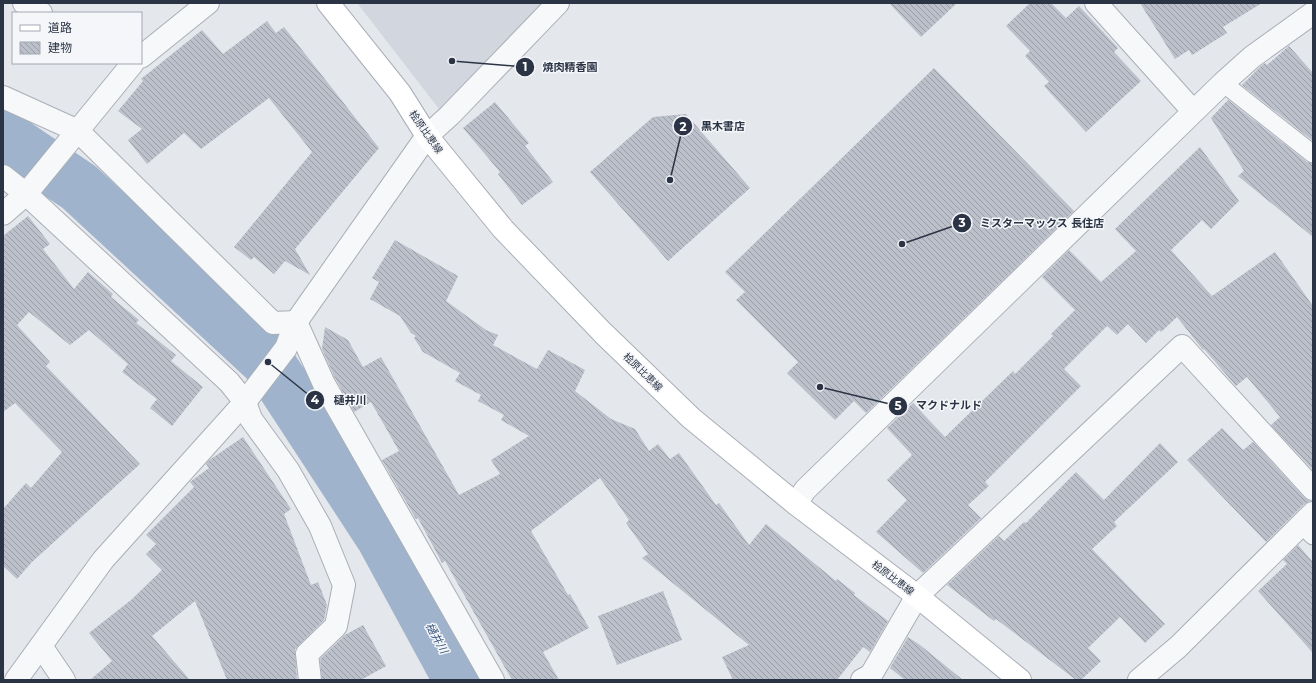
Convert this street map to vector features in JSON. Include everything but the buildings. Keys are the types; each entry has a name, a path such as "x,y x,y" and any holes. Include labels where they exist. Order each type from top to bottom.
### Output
{"main road":[{"name":"桧原比恵線","path":"328,3 400,93 427,136 503,229 603,333 691,418 796,504 917,596 1020,680"}],"street":[{"path":"24,3 39,12"},
{"path":"142,55 208,3"},
{"path":"16,680 103,560 245,402 286,348 296,322 427,136 450,115 558,3"},
{"path":"1096,3 1193,111"},
{"path":"796,504 805,490 1193,111 1252,58 1313,13"},
{"path":"3,214 26,194 131,64"},
{"path":"3,98 72,138 273,323 296,322"},
{"path":"3,176 26,194 229,382 245,402 251,419 288,470 320,526 344,584 336,626 307,654 310,680"},
{"path":"296,322 324,384 493,680"},
{"path":"870,678 917,596 1182,346 1313,489"},
{"path":"1139,680 1178,647 1309,524"},
{"path":"41,646 64,680"}],"lane":[{"path":"1223,83 1313,154"}],"shaded area":[{"path":"557,3 446,118 358,4"}],"waterway":[{"name":"樋井川","path":"3,136 79,187 268,362 383,538 460,680"}],"place":[{"name":"焼肉精香園","path":"452,61"},
{"name":"黒木書店","path":"670,180"},
{"name":"ミスターマックス 長住店","path":"902,244"},
{"name":"樋井川","path":"268,362"},
{"name":"マクドナルド","path":"820,387"}]}
